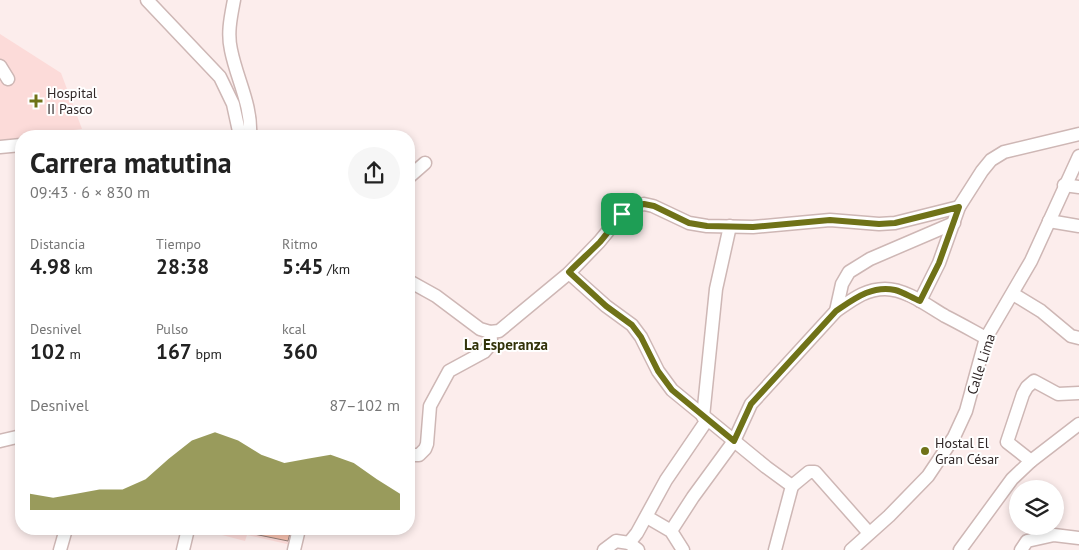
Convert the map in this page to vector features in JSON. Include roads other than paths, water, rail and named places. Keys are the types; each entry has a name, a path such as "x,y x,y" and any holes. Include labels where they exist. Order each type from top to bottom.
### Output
{"street":[{"path":"147,0 220,77 233,104 239,130"},
{"path":"234,0 229,24 230,48 247,101 251,122 250,130"},
{"path":"0,66 8,79"},
{"path":"920,301 939,263 959,207 982,170 991,160 1004,152 1079,134"},
{"path":"0,147 15,146"},
{"name":"Calle Lima","path":"851,550 889,516 928,476 954,437 966,411 986,338 1031,260 1079,156"},
{"path":"415,172 425,163"},
{"path":"1064,185 1079,187"},
{"path":"415,284 436,296 480,329 490,332 499,331 569,272 600,242 622,214 634,206 644,204 654,206 689,223 707,226 753,227 830,220 879,224 895,223 959,207"},
{"path":"1049,221 1079,226"},
{"path":"836,311 842,284 849,272 870,260 954,223"},
{"path":"604,550 616,541 633,546 637,533 666,480 705,418 716,290 730,226"},
{"path":"569,272 606,306 632,325 641,337 658,371 672,390 792,486"},
{"path":"671,531 734,441 751,404 836,311 853,298 885,289 896,290 920,301 986,338"},
{"path":"1013,294 1041,312 1071,336 1079,338"},
{"path":"415,455 419,455 425,450 430,406 449,371 484,352 490,345 490,332"},
{"path":"1031,461 1008,442 1027,387 1034,381 1058,394 1079,393"},
{"path":"960,550 1012,479 1031,461 1079,424"},
{"path":"0,441 15,437"},
{"path":"775,550 792,486 809,472 815,472 869,533"},
{"path":"647,517 671,531 683,550"},
{"path":"60,550 64,535"},
{"path":"294,550 298,535"},
{"path":"1022,550 1027,541 1054,535 1079,538"}],"place":[{"name":"Hospital II Pasco","path":"36,101"},
{"name":"Hostal El Gran César","path":"925,451"}],"district":[{"name":"La Esperanza","path":"506,344"}]}
